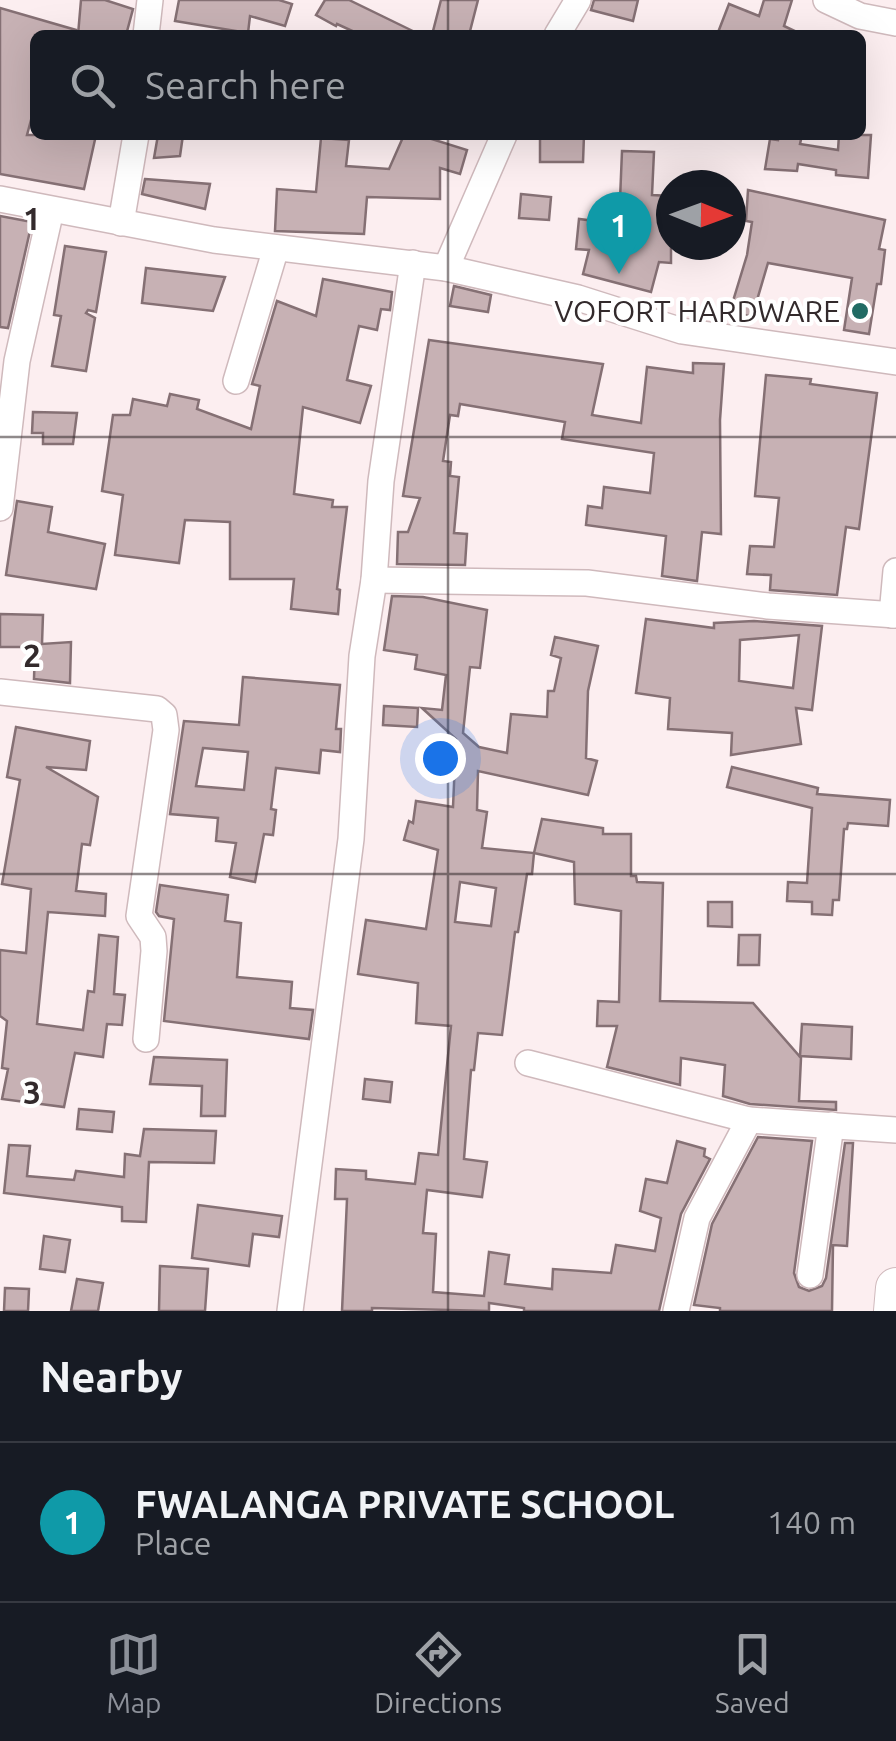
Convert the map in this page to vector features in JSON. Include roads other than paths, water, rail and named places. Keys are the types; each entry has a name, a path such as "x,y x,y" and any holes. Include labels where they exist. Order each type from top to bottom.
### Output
{"main road":[{"path":"894,1311 896,1288"}],"street":[{"path":"147,30 150,0"},
{"path":"560,30 578,0"},
{"path":"826,0 860,16 896,23"},
{"path":"121,222 135,140"},
{"path":"446,268 502,140"},
{"path":"0,199 276,248 446,268 578,298 682,331 896,362"},
{"path":"0,508 17,360 51,210"},
{"path":"236,381 276,248"},
{"path":"290,1311 351,840 362,656 374,580 381,481 412,263"},
{"path":"374,580 587,582 734,603 894,615 896,572"},
{"path":"0,692 156,709 164,715 166,730 139,916 153,937 154,950 146,1039"},
{"path":"528,1063 749,1120 896,1130"},
{"path":"676,1311 697,1218 749,1120"},
{"path":"810,1275 832,1125"}],"place":[{"name":"FWALANGA PRIVATE SCHOOL","path":"619,274"},
{"name":"VOFORT HARDWARE","path":"860,311"}]}
